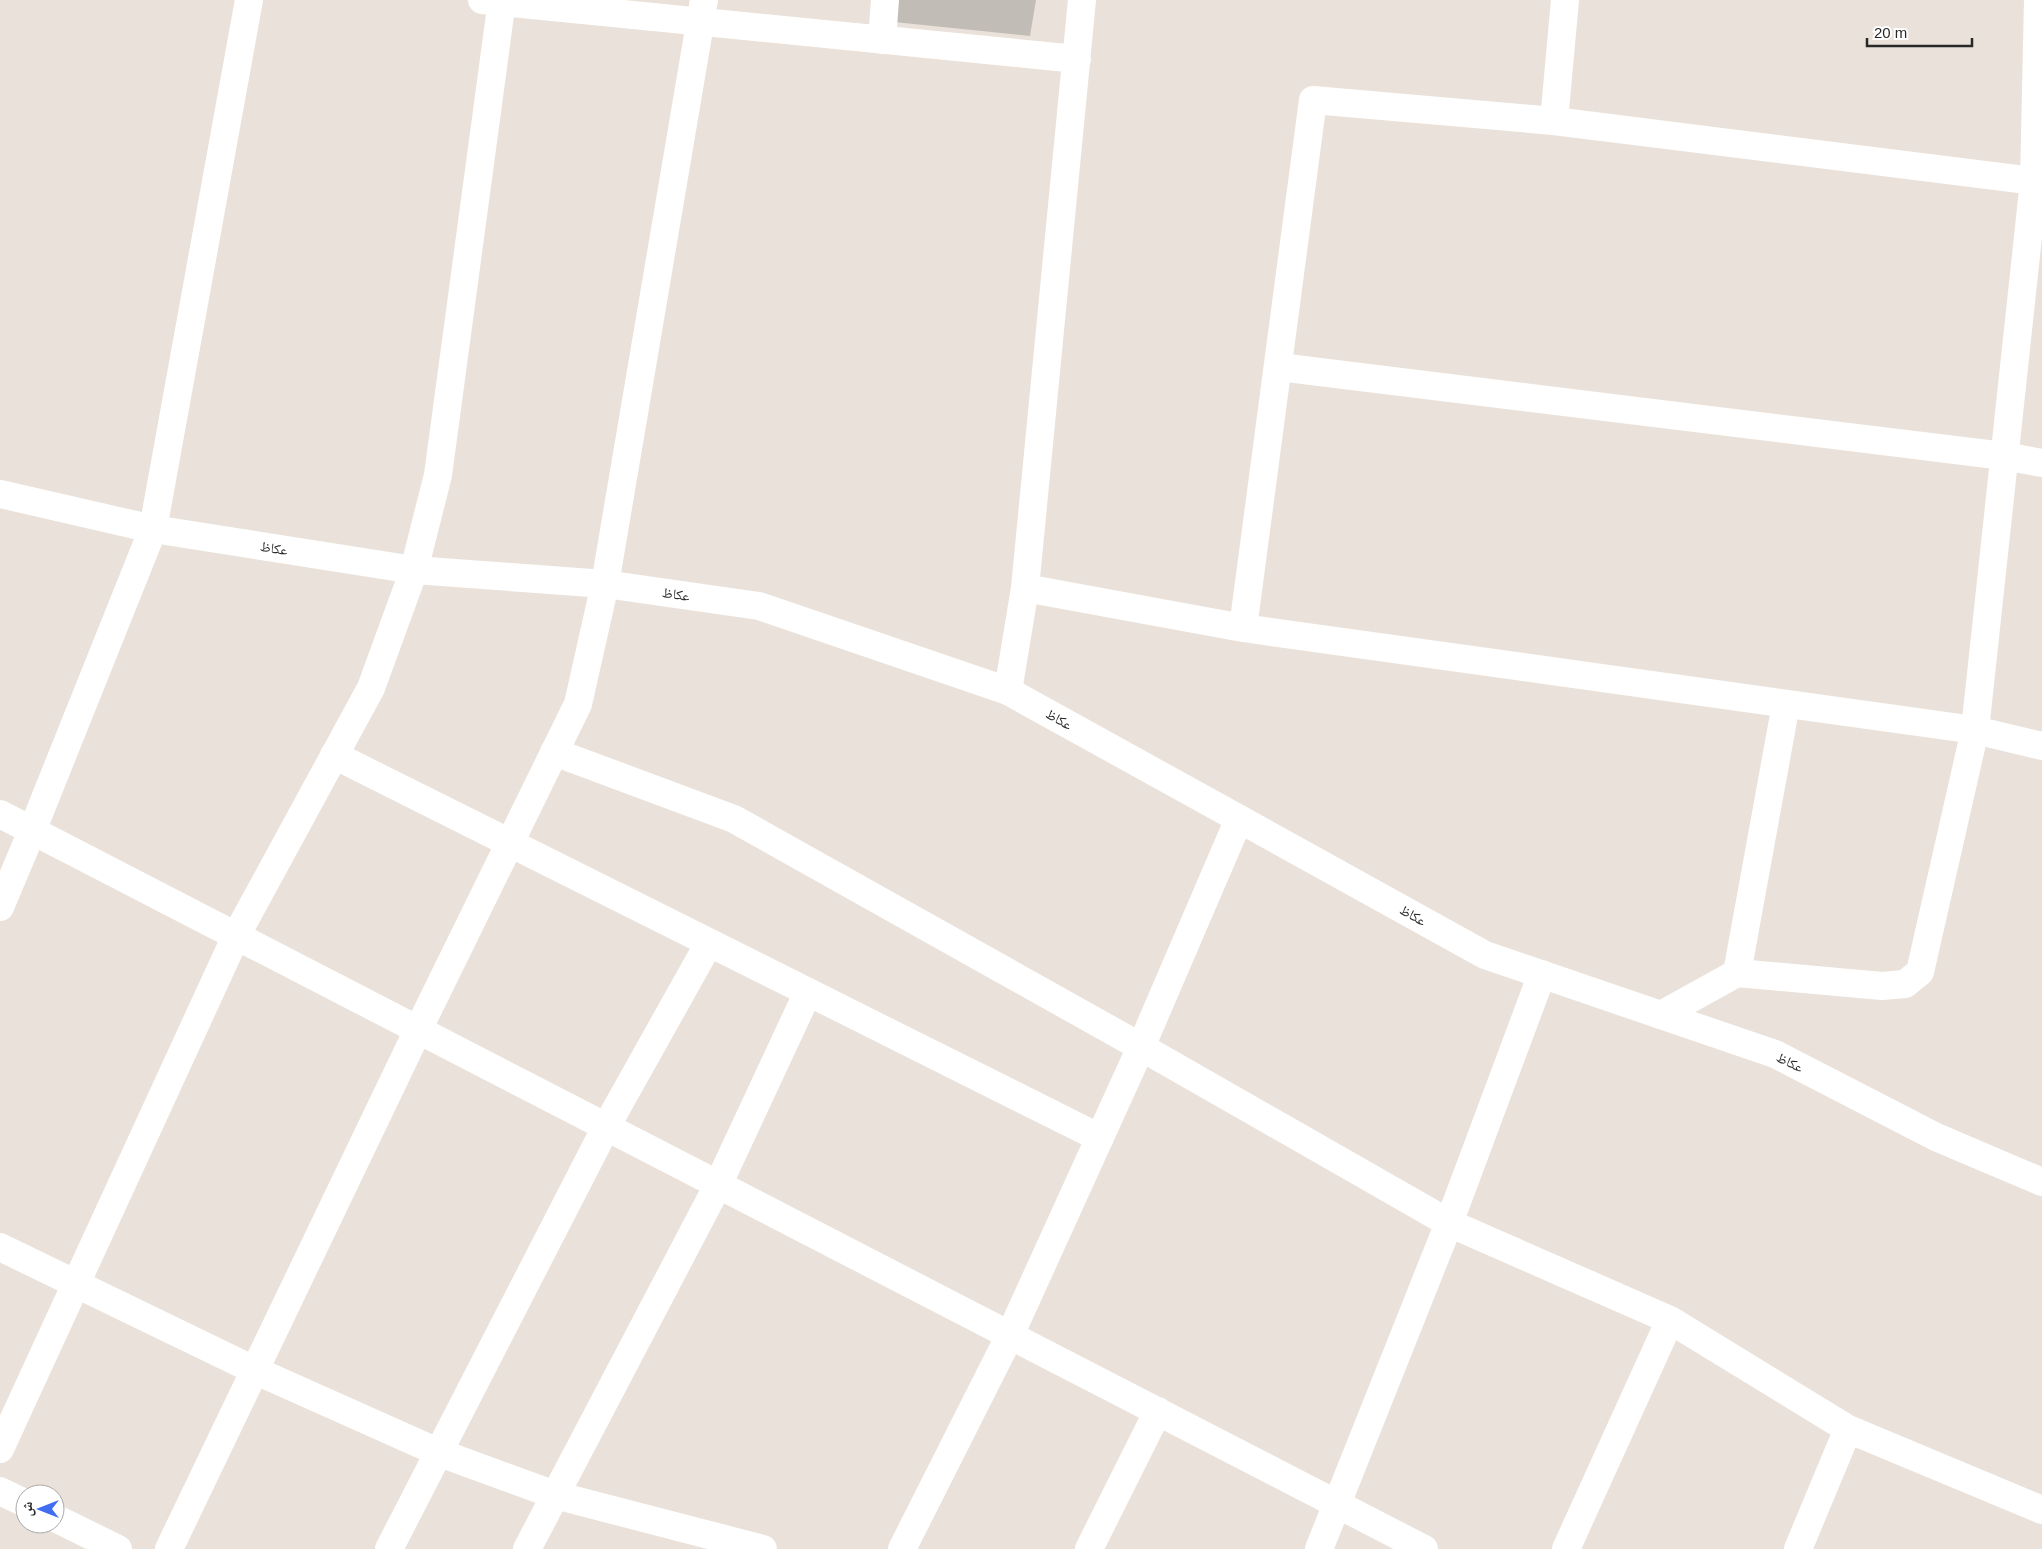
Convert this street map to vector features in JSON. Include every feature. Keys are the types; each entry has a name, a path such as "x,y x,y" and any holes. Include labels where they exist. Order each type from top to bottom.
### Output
{"street":[{"path":"0,907 153,529 250,0"},
{"path":"882,40 885,0"},
{"path":"1008,691 1025,588 1082,0"},
{"path":"1554,121 1565,0"},
{"path":"1661,1015 1737,973 1882,986 1905,984 1920,972 1975,730 2004,456 2038,181 2038,0"},
{"path":"0,1449 236,936 371,688 414,570 438,474 495,1 703,11 882,40 1077,59"},
{"path":"169,1549 418,1030 578,704 605,584 703,11"},
{"path":"1243,628 1314,100 1554,121 2038,181"},
{"path":"1279,367 2004,456 2042,463"},
{"name":"عكاظ","path":"0,494 153,529 414,570 605,584 759,606 1008,691 1486,956 1775,1054 1936,1137 2042,1182"},
{"path":"1025,588 1243,628 1975,730 2042,746"},
{"path":"1737,973 1786,704"},
{"path":"554,752 734,819 1141,1047 1449,1223 1670,1320 1848,1429 2039,1503"},
{"path":"334,755 1100,1138"},
{"path":"0,814 1424,1549"},
{"path":"902,1549 1010,1335 1141,1047 1239,819"},
{"path":"389,1549 606,1127 709,943"},
{"path":"1319,1549 1449,1223 1542,974"},
{"path":"527,1549 718,1184 808,992"},
{"path":"0,1247 75,1285 254,1370 440,1453 555,1495 763,1549"},
{"path":"1566,1549 1670,1320"},
{"path":"1089,1549 1158,1412"},
{"path":"1798,1549 1848,1429"},
{"path":"0,1491 15,1499"},
{"path":"65,1523 118,1549"}],"building":[{"path":"896,0 1036,0 1030,36 894,22"}]}
